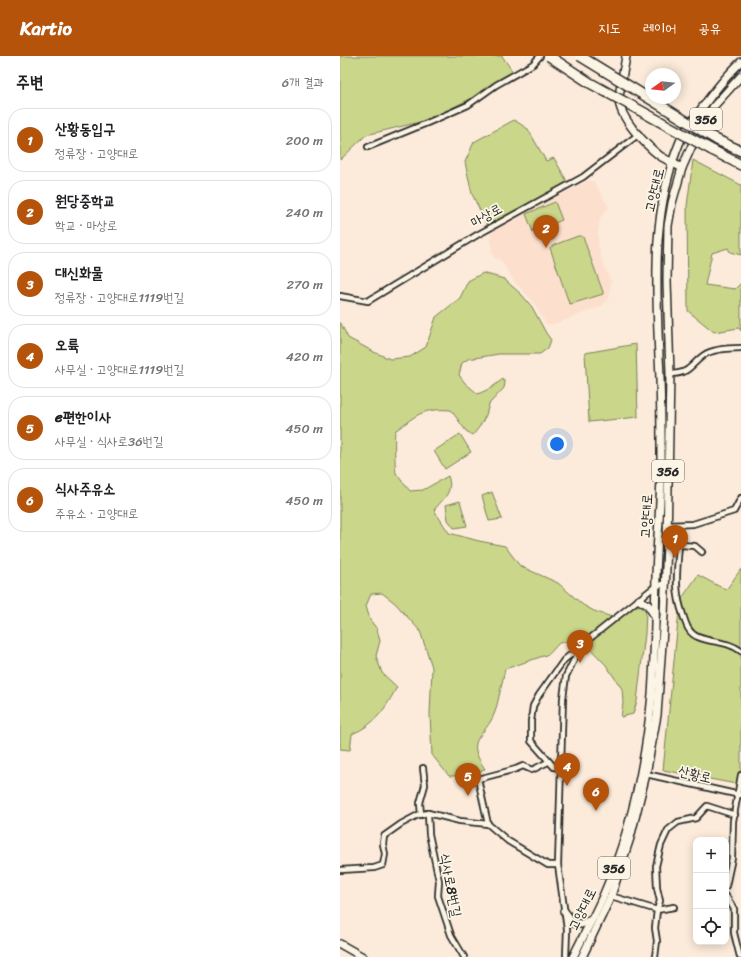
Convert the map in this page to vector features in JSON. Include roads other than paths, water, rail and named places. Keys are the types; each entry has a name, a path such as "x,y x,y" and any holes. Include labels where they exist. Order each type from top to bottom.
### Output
{"highway":[{"path":"549,56 597,87 741,165"},
{"path":"580,56 717,140 741,151"}],"main road":[{"path":"626,56 619,100 622,113 651,148 673,164 682,168"},
{"name":"고양대로","path":"573,957 604,895 625,835 640,773 647,734 652,692 661,460 660,374 656,280 662,206 666,186 682,138 692,121 723,79 741,62"},
{"name":"고양대로","path":"582,957 611,896 630,838 646,774 657,716 666,583 668,525 670,374 667,281 668,226 672,203 682,168 694,141 714,106 741,76"},
{"path":"639,600 648,605 656,616"},
{"path":"564,911 573,923 580,924 591,920"},
{"path":"340,944 364,957"}],"street":[{"path":"368,147 468,105 496,85 532,64 540,56"},
{"name":"마상로","path":"340,296 368,301 477,234 583,177 638,134"},
{"path":"670,374 680,374 690,368 705,354 724,348 741,348"},
{"name":"고양대로","path":"668,525 693,524 734,511 741,498"},
{"name":"고양대로","path":"667,544 695,546 702,552"},
{"path":"680,545 676,584 678,601 686,625 692,634 700,638 735,646 741,651"},
{"path":"561,768 554,767 548,762 531,741 533,706 539,695 564,660 639,600 648,591 666,583"},
{"path":"566,957 567,929 558,865 564,698 566,676 581,646"},
{"path":"488,824 478,779 523,766 532,770 548,762"},
{"path":"421,815 420,803 425,785 423,768"},
{"name":"산황로","path":"646,774 740,795"},
{"path":"729,873 732,858 735,815 740,795 741,775"},
{"path":"655,957 657,941 655,928 657,910 660,901 657,888 656,866 661,845 668,830 678,822 696,818 707,806 735,815"},
{"path":"340,870 374,868 383,865 385,854 383,844 384,836 401,824 428,813 460,821 488,824 508,841 548,865 558,865"},
{"name":"식사로8번길","path":"428,813 429,834 439,881 438,896 451,935 464,957"},
{"path":"611,896 657,910 674,907"},
{"path":"729,901 734,909 734,933 740,957"}],"place":[{"name":"원당중학교","path":"546,248"},
{"name":"산황동입구","path":"675,558"},
{"name":"대신화물","path":"580,663"},
{"name":"오륙","path":"567,786"},
{"name":"e편한이사","path":"468,796"},
{"name":"식사주유소","path":"596,811"}]}
